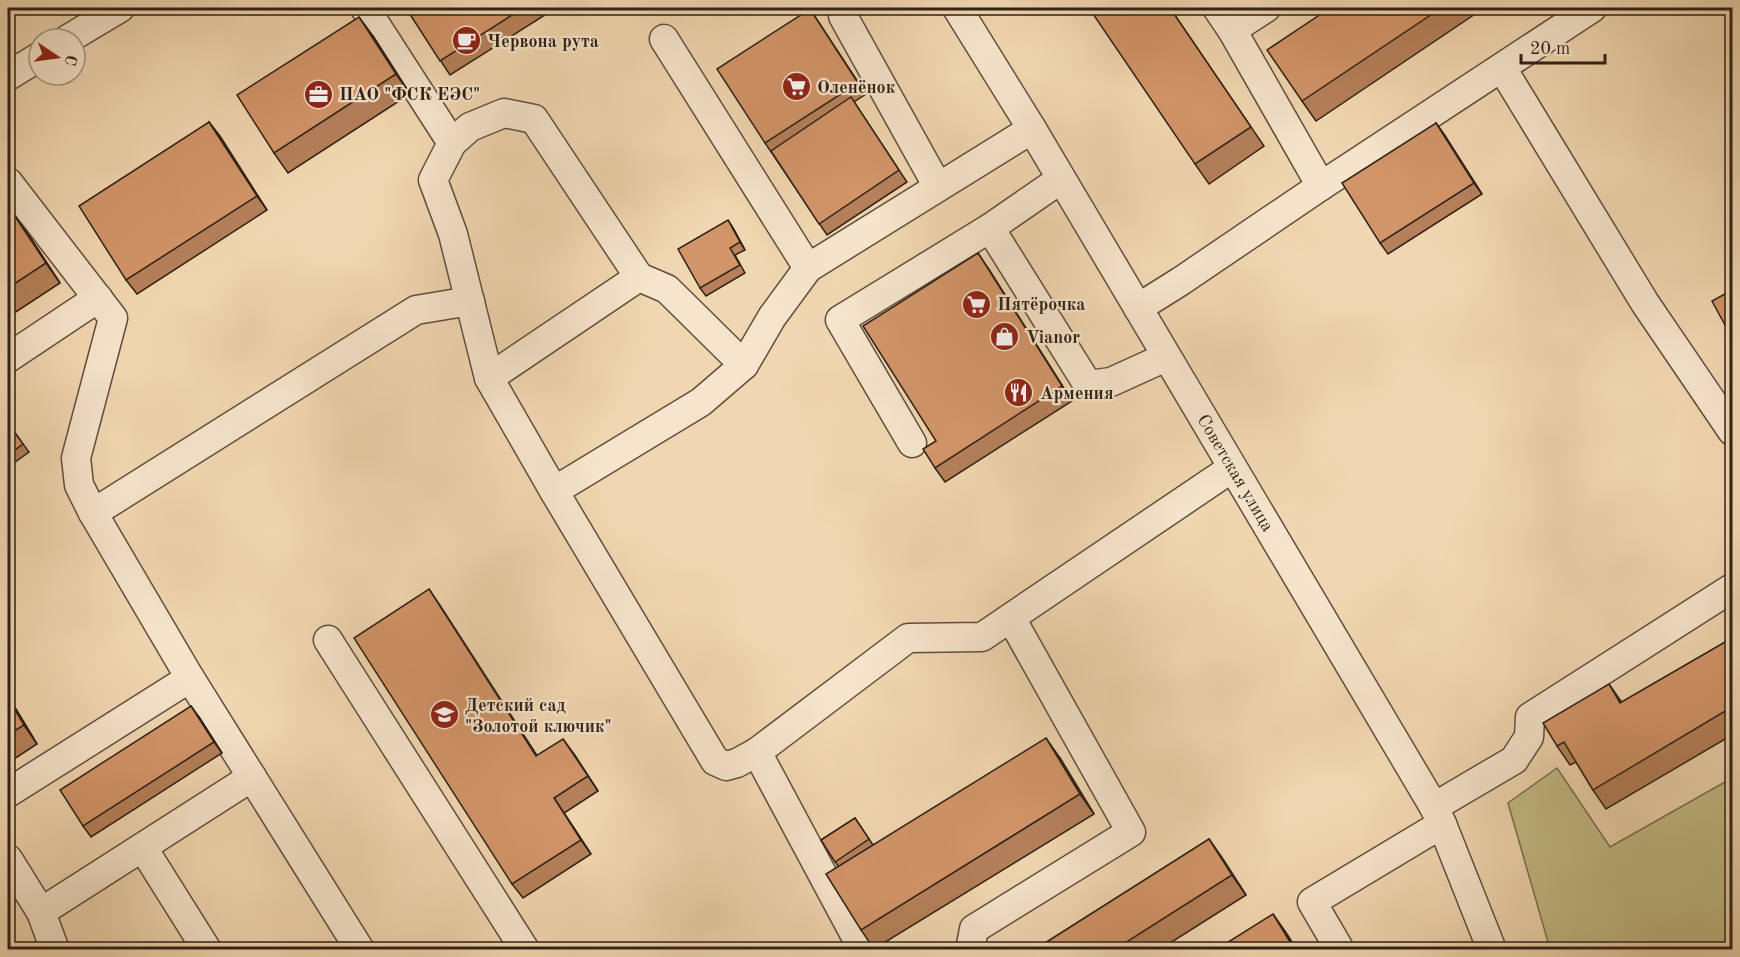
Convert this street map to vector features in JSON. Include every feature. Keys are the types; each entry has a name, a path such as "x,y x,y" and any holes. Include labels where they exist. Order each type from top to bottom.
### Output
{"street":[{"path":"87,28 120,8"},
{"path":"365,8 452,143"},
{"path":"844,8 843,16 938,187"},
{"name":"Советская улица","path":"957,8 1032,129 1438,815 1492,950"},
{"path":"1266,8 1224,19 1321,186"},
{"path":"1138,308 1502,68 1585,9"},
{"path":"664,39 808,268"},
{"path":"8,76 27,64"},
{"path":"1502,68 1645,303 1732,431"},
{"path":"744,365 667,289 639,277 534,119 504,113 470,127 452,143 433,180 453,234 489,378 715,760 726,766 757,752 908,638 982,637 1232,468"},
{"path":"554,491 701,402 744,365 772,316 808,268 1032,129"},
{"path":"912,443 840,320 990,228 1061,178"},
{"path":"8,182 113,318 76,458 79,485 93,513 190,678 360,950"},
{"path":"990,228 1088,385 1111,382 1166,357"},
{"path":"489,378 639,277"},
{"path":"8,358 98,298"},
{"path":"93,513 416,310 470,301"},
{"path":"1340,950 1312,902 1514,760 1529,737 1530,717 1732,588"},
{"path":"970,950 974,929 1131,832 1011,618"},
{"path":"328,640 525,950"},
{"path":"8,793 190,678"},
{"path":"757,752 863,950"},
{"path":"41,912 252,777"},
{"path":"143,848 207,950"},
{"path":"8,859 41,912 55,950"}],"shaded area":[{"path":"1557,768 1610,847 1732,778 1732,949 1550,949 1508,803"}],"building":[{"name":"Червона рута","path":"406,8 523,8 440,61"},
{"path":"1089,8 1170,8 1251,127 1195,164"},
{"path":"1330,8 1441,8 1302,101 1267,50"},
{"name":"Оленёнок","path":"810,9 858,83 765,143 717,69"},
{"path":"359,17 396,74 274,153 237,95"},
{"path":"851,97 899,170 819,224 771,151"},
{"path":"209,122 257,196 126,280 79,206"},
{"path":"1436,123 1474,183 1380,243 1342,183"},
{"path":"12,212 46,263 8,288 8,215"},
{"path":"728,220 740,242 730,248 740,265 700,288 678,249"},
{"path":"978,253 1062,386 935,468 923,449 936,441 863,326"},
{"path":"1732,290 1732,338 1712,301"},
{"path":"10,426 23,444 8,455 8,428"},
{"path":"429,589 536,756 563,739 588,776 554,798 581,840 512,884 354,638"},
{"path":"1732,609 1732,622 1727,612"},
{"path":"1732,638 1732,707 1593,790 1564,742 1557,746 1543,723 1609,684 1620,703"},
{"path":"8,698 24,725 8,735"},
{"path":"191,706 214,742 83,826 60,790"},
{"path":"1046,738 1080,794 861,930 826,874"},
{"path":"855,818 869,839 835,862 821,840"},
{"path":"1209,839 1232,875 1114,950 1034,950"},
{"path":"1273,914 1295,950 1228,950 1225,944"}],"place":[{"name":"Червона рута","path":"466,41"},
{"name":"Оленёнок","path":"796,87"},
{"name":"ПАО \"ФСК ЕЭС\"","path":"318,94"},
{"name":"Пятёрочка","path":"976,304"},
{"name":"Vianor","path":"1005,337"},
{"name":"Армения","path":"1019,393"},
{"name":"Детский сад \"Золотой ключик\"","path":"444,715"}]}
